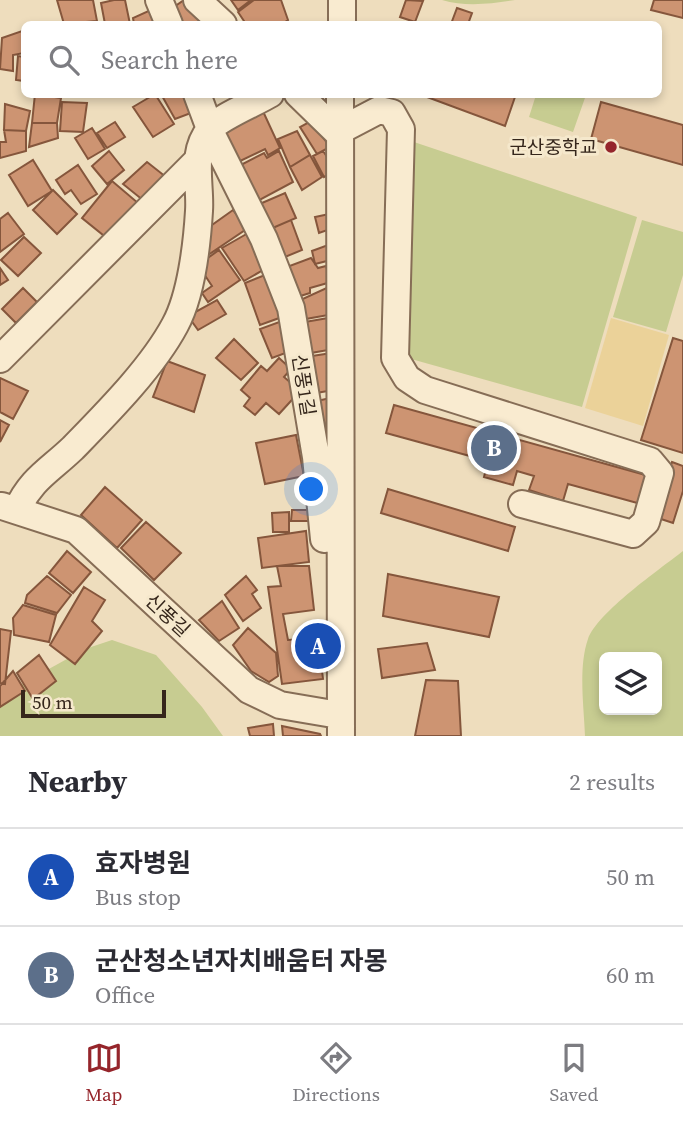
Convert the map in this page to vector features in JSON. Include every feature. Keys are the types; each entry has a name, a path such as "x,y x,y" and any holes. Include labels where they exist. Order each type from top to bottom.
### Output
{"street":[{"path":"159,0 168,21"},
{"path":"197,0 220,21"},
{"path":"342,0 342,21"},
{"name":"신풍1길","path":"198,98 210,129 264,239 291,308 316,457 340,715"},
{"path":"0,359 195,163 210,129 263,98"},
{"path":"302,98 337,132"},
{"path":"340,98 337,132 340,715"},
{"path":"337,132 379,110 392,113 401,129 395,358 407,378 425,390 650,461 660,473 646,523 633,534 522,504"},
{"path":"8,508 98,422 141,372 176,324 191,271 199,213 200,186 195,163"},
{"name":"신풍길","path":"8,508 76,530 248,690 279,705 340,715"}],"green space":[{"path":"442,0 515,0 469,4"},
{"path":"535,98 585,98 573,132 529,117"},
{"path":"408,140 637,217 582,407 404,357"},
{"path":"642,220 683,232 683,275 666,332 613,317"},
{"path":"683,551 683,736 585,736 582,675 588,639 603,617"},
{"path":"112,640 156,655 202,707 223,736 0,736 0,696 85,649"}],"sand":[{"path":"611,318 669,335 643,426 585,408"}],"building":[{"path":"57,0 93,0 97,21 63,21"},
{"path":"125,0 129,21 104,21 101,3"},
{"path":"184,0 191,0 207,16 200,21 176,21 174,7"},
{"path":"231,0 251,0 238,10"},
{"path":"254,0 281,0 288,20 244,21 238,12"},
{"path":"406,0 423,1 415,21 400,17"},
{"path":"654,0 683,0 683,18 651,10"},
{"path":"155,8 161,21 134,21 133,18"},
{"path":"457,8 472,13 469,21 452,21"},
{"path":"21,31 21,54 13,55 13,71 0,69 2,38"},
{"path":"18,56 21,56 21,81 16,80"},
{"path":"35,98 61,98 57,123 32,123"},
{"path":"148,98 158,98 174,124 153,137 133,107"},
{"path":"163,98 194,98 199,110 175,119"},
{"path":"430,98 515,98 505,126"},
{"path":"62,102 87,103 83,132 60,131"},
{"path":"601,102 683,125 683,165 591,139"},
{"path":"5,104 30,111 26,131 4,130"},
{"path":"261,107 280,148 268,155 265,149 234,164 218,131"},
{"path":"311,121 330,147 317,154 300,127"},
{"path":"115,122 125,137 107,148 97,133"},
{"path":"32,123 57,123 58,138 29,147"},
{"path":"92,128 105,149 88,159 75,138"},
{"path":"4,130 26,131 26,151 0,158 0,142 6,142"},
{"path":"297,131 310,155 290,167 278,139"},
{"path":"109,151 124,170 107,184 92,166"},
{"path":"279,151 293,182 252,204 235,168 264,153 267,158"},
{"path":"323,151 336,170 324,177 313,156"},
{"path":"310,155 322,177 302,190 290,167"},
{"path":"33,160 52,191 28,206 9,175"},
{"path":"147,162 166,177 144,201 123,184"},
{"path":"78,165 97,194 81,204 71,190 65,194 56,180"},
{"path":"112,181 138,203 108,239 82,218"},
{"path":"53,190 77,214 57,234 33,210"},
{"path":"285,193 296,218 268,230 255,206"},
{"path":"233,210 248,228 208,255 205,230"},
{"path":"8,213 24,234 0,252 0,219"},
{"path":"334,213 336,227 319,233 315,217"},
{"path":"291,220 302,250 280,259 268,230"},
{"path":"250,232 270,266 244,281 222,248"},
{"path":"24,237 41,253 18,276 1,260"},
{"path":"328,245 331,260 315,264 312,251"},
{"path":"219,250 240,280 208,302 202,293 212,286 198,265"},
{"path":"311,258 318,268 326,266 331,282 310,288 310,293 294,298 284,268"},
{"path":"0,268 8,280 0,285"},
{"path":"270,273 282,317 260,325 245,283"},
{"path":"331,286 334,314 300,320 296,302"},
{"path":"23,288 37,302 16,323 2,309"},
{"path":"217,300 226,314 198,330 188,316"},
{"path":"334,317 334,349 305,354 299,323"},
{"path":"282,321 291,351 272,358 260,329"},
{"path":"673,338 683,341 683,453 641,440"},
{"path":"234,339 258,363 241,380 216,358"},
{"path":"332,353 334,390 310,394 305,357"},
{"path":"279,358 291,369 284,377 300,391 279,414 266,403 255,415 244,406 250,398 241,390 261,366 267,371"},
{"path":"167,361 205,375 194,412 153,397"},
{"path":"0,378 28,391 13,419 0,412"},
{"path":"335,397 336,426 315,430 312,402"},
{"path":"394,405 649,476 641,504 568,484 563,501 529,490 534,476 517,471 513,485 484,477 488,461 386,433"},
{"path":"0,420 9,425 0,442"},
{"path":"296,435 304,476 265,484 256,443"},
{"path":"672,462 683,466 683,491 673,523 655,517"},
{"path":"105,487 142,520 117,548 81,515"},
{"path":"388,489 515,527 508,551 381,513"},
{"path":"292,510 309,510 310,521 291,521"},
{"path":"289,512 289,532 273,532 272,513"},
{"path":"146,522 181,553 154,580 121,548"},
{"path":"306,531 309,562 262,568 258,538"},
{"path":"67,551 91,572 73,593 49,573"},
{"path":"277,566 309,566 314,610 283,614 288,640 318,638 323,679 282,684 268,587 281,586"},
{"path":"388,574 499,597 489,637 383,616"},
{"path":"47,576 71,595 57,613 25,603 27,595"},
{"path":"246,576 257,590 252,594 261,608 243,621 225,595"},
{"path":"84,587 105,600 92,621 102,631 75,664 50,645"},
{"path":"222,601 239,628 219,641 199,620"},
{"path":"23,605 56,615 49,642 14,635 13,618"},
{"path":"248,628 276,653 278,676 269,682 251,671 233,645"},
{"path":"0,629 11,631 5,684 0,683"},
{"path":"427,643 435,670 382,678 378,649"},
{"path":"39,655 56,681 33,699 17,673"},
{"path":"13,671 25,691 0,707 0,686"},
{"path":"426,680 458,681 461,736 415,736"},
{"path":"273,724 274,736 250,736 248,728"},
{"path":"282,726 320,734 321,736 283,736"}],"place":[{"name":"군산중학교","path":"611,147"},
{"name":"군산청소년자치배움터 자몽","path":"494,448"},
{"name":"효자병원","path":"318,646"}]}
